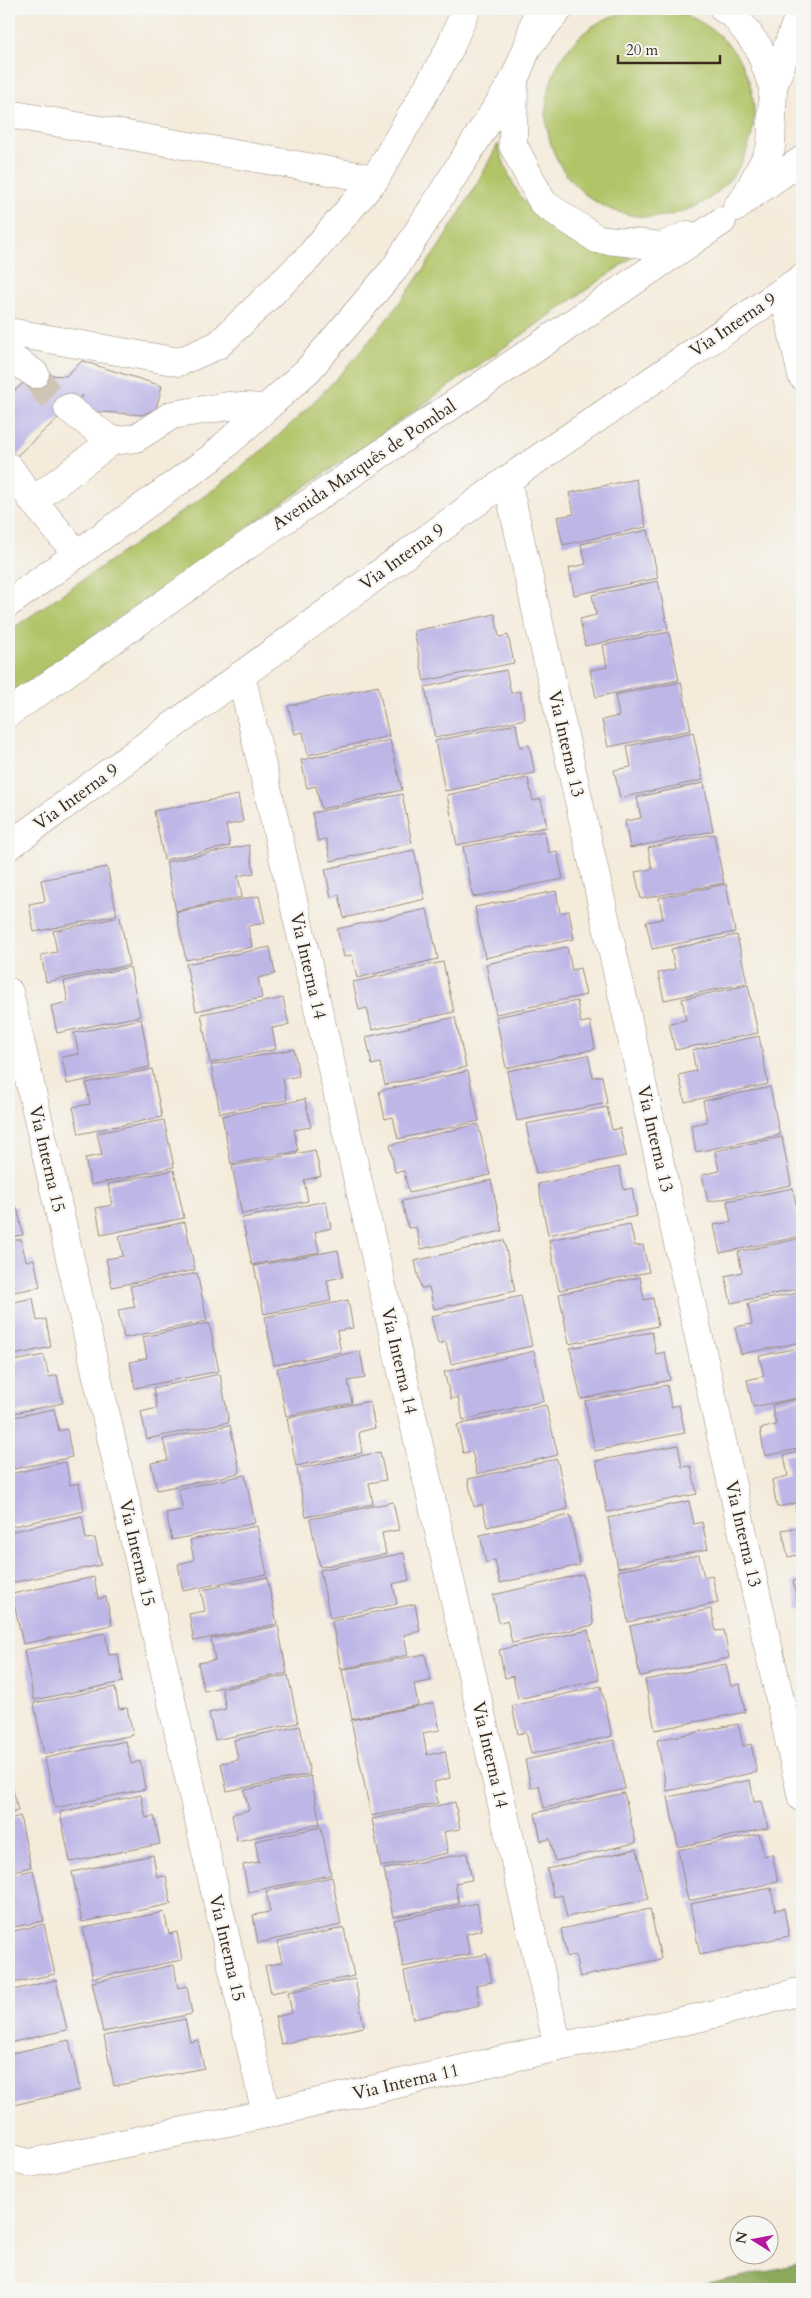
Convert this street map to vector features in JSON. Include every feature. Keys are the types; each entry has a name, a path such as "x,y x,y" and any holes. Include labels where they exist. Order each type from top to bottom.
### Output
{"main road":[{"path":"9,353 179,362 218,344 308,258 375,178 448,52 466,9"},
{"path":"9,603 211,458 308,370 394,268 514,80 528,46 538,9"},
{"path":"528,46 559,9"},
{"path":"724,9 734,15 759,48 773,87"},
{"path":"743,201 771,148 773,87 801,9"},
{"path":"514,80 513,145 543,203 597,239 662,246 722,221 743,201 802,160"},
{"path":"9,114 375,178"},
{"name":"Avenida Marquês de Pombal","path":"9,713 254,540 722,221"},
{"path":"793,285 802,376"},
{"name":"Via Interna 9","path":"9,846 507,480 793,285"},
{"path":"9,353 35,374"},
{"path":"33,501 112,440 136,438 172,415 228,406 265,408"},
{"path":"68,408 112,440"},
{"path":"9,467 33,501 77,554"},
{"name":"Via Interna 13","path":"507,480 802,1798"},
{"name":"Via Interna 14","path":"241,675 558,2047"},
{"name":"Via Interna 15","path":"9,992 266,2114"},
{"name":"Via Interna 11","path":"9,2158 30,2162 266,2114 558,2047 702,2017 802,1991"}],"green space":[{"path":"650,9 670,11 690,17 716,33 730,47 746,73 752,93 754,113 752,133 746,153 730,179 716,193 690,209 670,215 650,217 630,215 610,209 584,193 570,179 554,153 548,133 546,113 548,93 554,73 570,47 584,33 610,17 630,11"},
{"path":"498,144 506,169 517,190 530,209 546,225 564,238 584,247 607,254 633,257 9,695 9,631 217,487 303,413 377,332 410,288 471,194"},
{"path":"802,2263 802,2289 686,2289"}],"building":[{"path":"82,361 162,386 156,409 142,415 75,410 83,395 9,463 9,395 35,374 66,376"},
{"path":"636,479 646,527 563,545 557,517 574,514 569,493"},
{"path":"648,530 658,578 574,595 569,568 586,564 581,544"},
{"path":"658,581 668,629 585,646 580,619 596,615 592,595"},
{"path":"495,614 499,637 508,635 514,663 424,681 414,631"},
{"path":"669,632 679,680 596,697 590,670 607,667 603,645"},
{"path":"506,670 511,693 520,691 525,719 435,738 425,687"},
{"path":"681,682 691,730 608,747 602,720 619,716 615,695"},
{"path":"378,686 389,736 308,755 303,732 295,734 288,706"},
{"path":"516,724 520,747 529,745 535,773 445,791 435,741"},
{"path":"693,732 703,780 620,798 614,770 631,767 627,746"},
{"path":"390,740 402,790 321,809 316,786 307,788 301,760"},
{"path":"528,778 533,801 541,799 547,827 457,845 447,795"},
{"path":"704,783 713,831 630,848 625,821 641,818 637,797"},
{"path":"402,794 412,843 331,861 326,839 318,841 312,813"},
{"path":"238,795 243,822 226,825 230,846 164,860 154,811"},
{"path":"544,831 549,853 557,851 563,879 473,897 463,847"},
{"path":"714,834 724,883 641,899 635,872 652,869 648,848"},
{"path":"249,845 254,873 238,876 242,897 176,911 166,862"},
{"path":"414,850 425,899 344,918 339,895 331,897 325,869"},
{"path":"107,867 117,915 34,932 29,904 45,901 41,880"},
{"path":"726,884 735,932 652,949 646,922 663,919 659,898"},
{"path":"556,891 560,913 569,911 574,939 485,958 475,907"},
{"path":"259,896 265,923 248,926 252,947 186,960 176,912"},
{"path":"427,909 438,959 357,978 352,955 344,957 337,929"},
{"path":"120,917 129,965 46,982 41,955 57,952 53,931"},
{"path":"737,935 747,983 664,1000 658,973 675,969 671,949"},
{"path":"270,947 275,974 258,978 262,998 196,1011 186,964"},
{"path":"567,947 572,970 580,968 586,995 496,1014 486,964"},
{"path":"443,962 454,1012 372,1030 367,1008 359,1010 353,982"},
{"path":"130,967 140,1016 57,1033 51,1006 68,1002 64,981"},
{"path":"748,985 758,1033 675,1050 669,1023 686,1020 682,999"},
{"path":"283,998 289,1025 272,1028 276,1049 210,1063 201,1014"},
{"path":"577,1001 581,1023 590,1021 595,1049 506,1068 496,1017"},
{"path":"455,1017 466,1067 385,1085 380,1063 372,1065 366,1037"},
{"path":"141,1019 150,1067 67,1084 62,1057 79,1054 74,1033"},
{"path":"759,1036 768,1084 685,1102 679,1075 696,1071 692,1050"},
{"path":"294,1049 299,1076 283,1079 287,1100 220,1113 211,1065"},
{"path":"588,1055 593,1077 602,1076 607,1103 517,1121 507,1071"},
{"path":"152,1069 162,1117 79,1134 73,1107 90,1104 86,1083"},
{"path":"468,1071 479,1121 398,1139 393,1117 385,1119 379,1091"},
{"path":"770,1087 780,1135 696,1152 691,1125 707,1122 703,1101"},
{"path":"305,1099 311,1127 294,1130 298,1151 231,1164 222,1116"},
{"path":"607,1107 612,1130 620,1128 626,1156 536,1174 526,1124"},
{"path":"164,1120 174,1167 91,1185 85,1158 102,1155 97,1133"},
{"path":"478,1124 490,1175 409,1193 404,1171 395,1172 390,1145"},
{"path":"782,1137 791,1185 708,1202 702,1175 719,1171 715,1151"},
{"path":"315,1150 321,1176 304,1180 308,1201 242,1214 232,1166"},
{"path":"619,1167 624,1190 632,1188 637,1216 548,1235 538,1184"},
{"path":"174,1170 184,1218 101,1235 96,1208 112,1205 108,1184"},
{"path":"491,1180 502,1231 421,1249 416,1227 408,1228 402,1201"},
{"path":"793,1188 802,1236 720,1253 714,1225 731,1222 727,1201"},
{"path":"326,1201 331,1228 315,1232 319,1252 252,1265 242,1218"},
{"path":"17,1207 23,1235 9,1237 9,1208"},
{"path":"185,1222 195,1270 112,1287 106,1259 123,1256 119,1236"},
{"path":"630,1224 635,1246 643,1245 649,1272 559,1290 549,1240"},
{"path":"802,1238 802,1288 731,1303 725,1276 742,1272 738,1252"},
{"path":"21,1239 26,1261 34,1259 40,1287 9,1293 9,1241"},
{"path":"504,1240 515,1291 434,1309 429,1287 421,1288 415,1261"},
{"path":"338,1250 343,1277 327,1280 331,1301 264,1314 254,1266"},
{"path":"197,1273 207,1321 124,1338 118,1310 135,1307 130,1286"},
{"path":"640,1277 644,1300 653,1298 658,1326 569,1344 559,1294"},
{"path":"802,1292 802,1342 741,1354 735,1327 752,1324 748,1303"},
{"path":"521,1296 532,1346 451,1364 446,1342 438,1344 431,1316"},
{"path":"33,1298 37,1321 46,1319 51,1347 9,1356 9,1303"},
{"path":"348,1300 353,1328 337,1331 341,1352 274,1365 265,1317"},
{"path":"209,1323 219,1371 135,1388 130,1362 147,1358 143,1337"},
{"path":"652,1332 656,1354 665,1352 670,1380 581,1399 570,1348"},
{"path":"802,1347 802,1397 753,1407 747,1380 764,1376 759,1356"},
{"path":"360,1351 365,1378 348,1381 352,1403 286,1416 277,1368"},
{"path":"534,1351 544,1401 463,1420 458,1397 451,1399 444,1372"},
{"path":"44,1355 49,1377 57,1375 63,1403 9,1414 9,1362"},
{"path":"220,1374 229,1422 147,1439 141,1412 157,1408 153,1388"},
{"path":"667,1385 671,1407 679,1405 685,1433 595,1451 585,1401"},
{"path":"802,1398 802,1448 765,1456 760,1429 776,1425 772,1405"},
{"path":"370,1401 375,1428 359,1432 362,1453 296,1466 287,1418"},
{"path":"546,1405 558,1455 477,1474 472,1451 463,1453 457,1425"},
{"path":"54,1409 59,1431 67,1429 72,1457 9,1470 9,1418"},
{"path":"230,1425 240,1473 157,1490 151,1463 168,1460 163,1439"},
{"path":"678,1445 682,1467 691,1466 697,1494 607,1512 596,1461"},
{"path":"802,1451 802,1502 777,1507 772,1480 788,1476 784,1455"},
{"path":"380,1452 386,1480 369,1483 373,1504 306,1517 297,1469"},
{"path":"557,1459 568,1509 487,1527 482,1504 474,1507 468,1479"},
{"path":"66,1462 70,1485 79,1483 84,1511 9,1527 9,1474"},
{"path":"245,1475 255,1523 172,1540 166,1513 183,1510 178,1489"},
{"path":"689,1501 694,1524 702,1522 708,1549 618,1568 608,1518"},
{"path":"393,1502 399,1530 382,1533 386,1554 320,1567 310,1519"},
{"path":"802,1504 802,1554 788,1557 782,1530 799,1527 795,1506"},
{"path":"570,1515 580,1565 500,1583 495,1560 486,1563 480,1535"},
{"path":"82,1516 86,1539 95,1538 101,1565 10,1583 9,1532"},
{"path":"257,1526 267,1574 183,1591 178,1564 194,1560 190,1540"},
{"path":"404,1553 409,1580 393,1584 397,1604 330,1618 320,1570"},
{"path":"699,1555 704,1577 712,1575 718,1603 628,1622 618,1571"},
{"path":"583,1574 594,1625 512,1643 507,1620 499,1623 493,1595"},
{"path":"94,1577 98,1599 106,1597 112,1625 23,1644 12,1594"},
{"path":"267,1577 277,1624 194,1641 189,1614 205,1611 201,1590"},
{"path":"802,1579 802,1608 798,1608 793,1581"},
{"path":"415,1604 420,1631 404,1635 408,1655 341,1669 332,1621"},
{"path":"711,1609 716,1631 724,1630 729,1658 640,1676 630,1626"},
{"path":"278,1626 287,1673 204,1691 198,1663 215,1660 211,1639"},
{"path":"588,1630 599,1680 518,1699 513,1676 505,1678 499,1650"},
{"path":"105,1633 109,1655 118,1654 123,1682 34,1700 24,1650"},
{"path":"425,1654 431,1681 414,1684 418,1705 352,1719 342,1670"},
{"path":"726,1664 731,1686 740,1684 745,1712 655,1730 645,1680"},
{"path":"288,1675 298,1723 215,1740 209,1713 226,1709 222,1689"},
{"path":"601,1686 612,1736 531,1754 526,1732 518,1734 512,1706"},
{"path":"115,1687 119,1709 127,1708 133,1735 44,1754 34,1703"},
{"path":"434,1703 440,1730 423,1733 427,1755 445,1751 450,1778 434,1782 438,1803 371,1816 351,1720"},
{"path":"738,1724 743,1746 751,1744 757,1772 667,1791 657,1740"},
{"path":"300,1726 310,1774 227,1791 221,1763 238,1760 234,1740"},
{"path":"614,1740 625,1789 544,1808 539,1785 531,1788 525,1760"},
{"path":"126,1741 131,1764 140,1761 145,1789 55,1808 45,1758"},
{"path":"9,1772 18,1811 9,1813"},
{"path":"311,1776 320,1824 237,1841 232,1814 249,1810 244,1790"},
{"path":"750,1780 754,1802 762,1801 768,1828 678,1847 668,1797"},
{"path":"624,1793 636,1843 555,1861 550,1839 541,1841 535,1813"},
{"path":"141,1795 146,1818 154,1816 160,1844 70,1862 60,1812"},
{"path":"455,1802 460,1829 444,1832 448,1853 381,1867 372,1819"},
{"path":"20,1816 31,1867 9,1872 9,1819"},
{"path":"321,1827 331,1875 248,1892 243,1865 259,1862 255,1841"},
{"path":"759,1834 764,1856 772,1854 778,1882 688,1901 678,1850"},
{"path":"637,1849 648,1899 567,1917 562,1895 554,1897 547,1869"},
{"path":"467,1853 472,1880 455,1883 459,1904 393,1917 384,1869"},
{"path":"153,1855 157,1877 166,1876 171,1904 82,1922 72,1872"},
{"path":"33,1870 44,1921 9,1928 9,1876"},
{"path":"332,1877 341,1925 258,1943 253,1915 270,1912 266,1891"},
{"path":"771,1888 775,1910 784,1908 789,1936 700,1955 690,1904"},
{"path":"477,1903 482,1930 466,1934 470,1954 403,1967 394,1920"},
{"path":"650,1909 661,1959 580,1977 575,1955 567,1957 561,1929"},
{"path":"164,1912 169,1934 177,1932 182,1960 93,1978 83,1928"},
{"path":"44,1924 55,1974 9,1984 9,1932"},
{"path":"344,1928 354,1976 271,1993 265,1966 282,1962 277,1942"},
{"path":"487,1954 492,1982 476,1985 480,2005 413,2019 404,1971"},
{"path":"174,1965 178,1988 187,1986 192,2014 103,2032 92,1982"},
{"path":"355,1979 364,2027 281,2044 275,2017 292,2013 288,1992"},
{"path":"56,1980 67,2030 9,2043 9,1991"},
{"path":"185,2019 190,2042 198,2040 204,2068 114,2086 104,2036"},
{"path":"69,2040 80,2090 9,2106 9,2054"}],"tunnel":[{"path":"35,374 46,392 68,408"}]}
